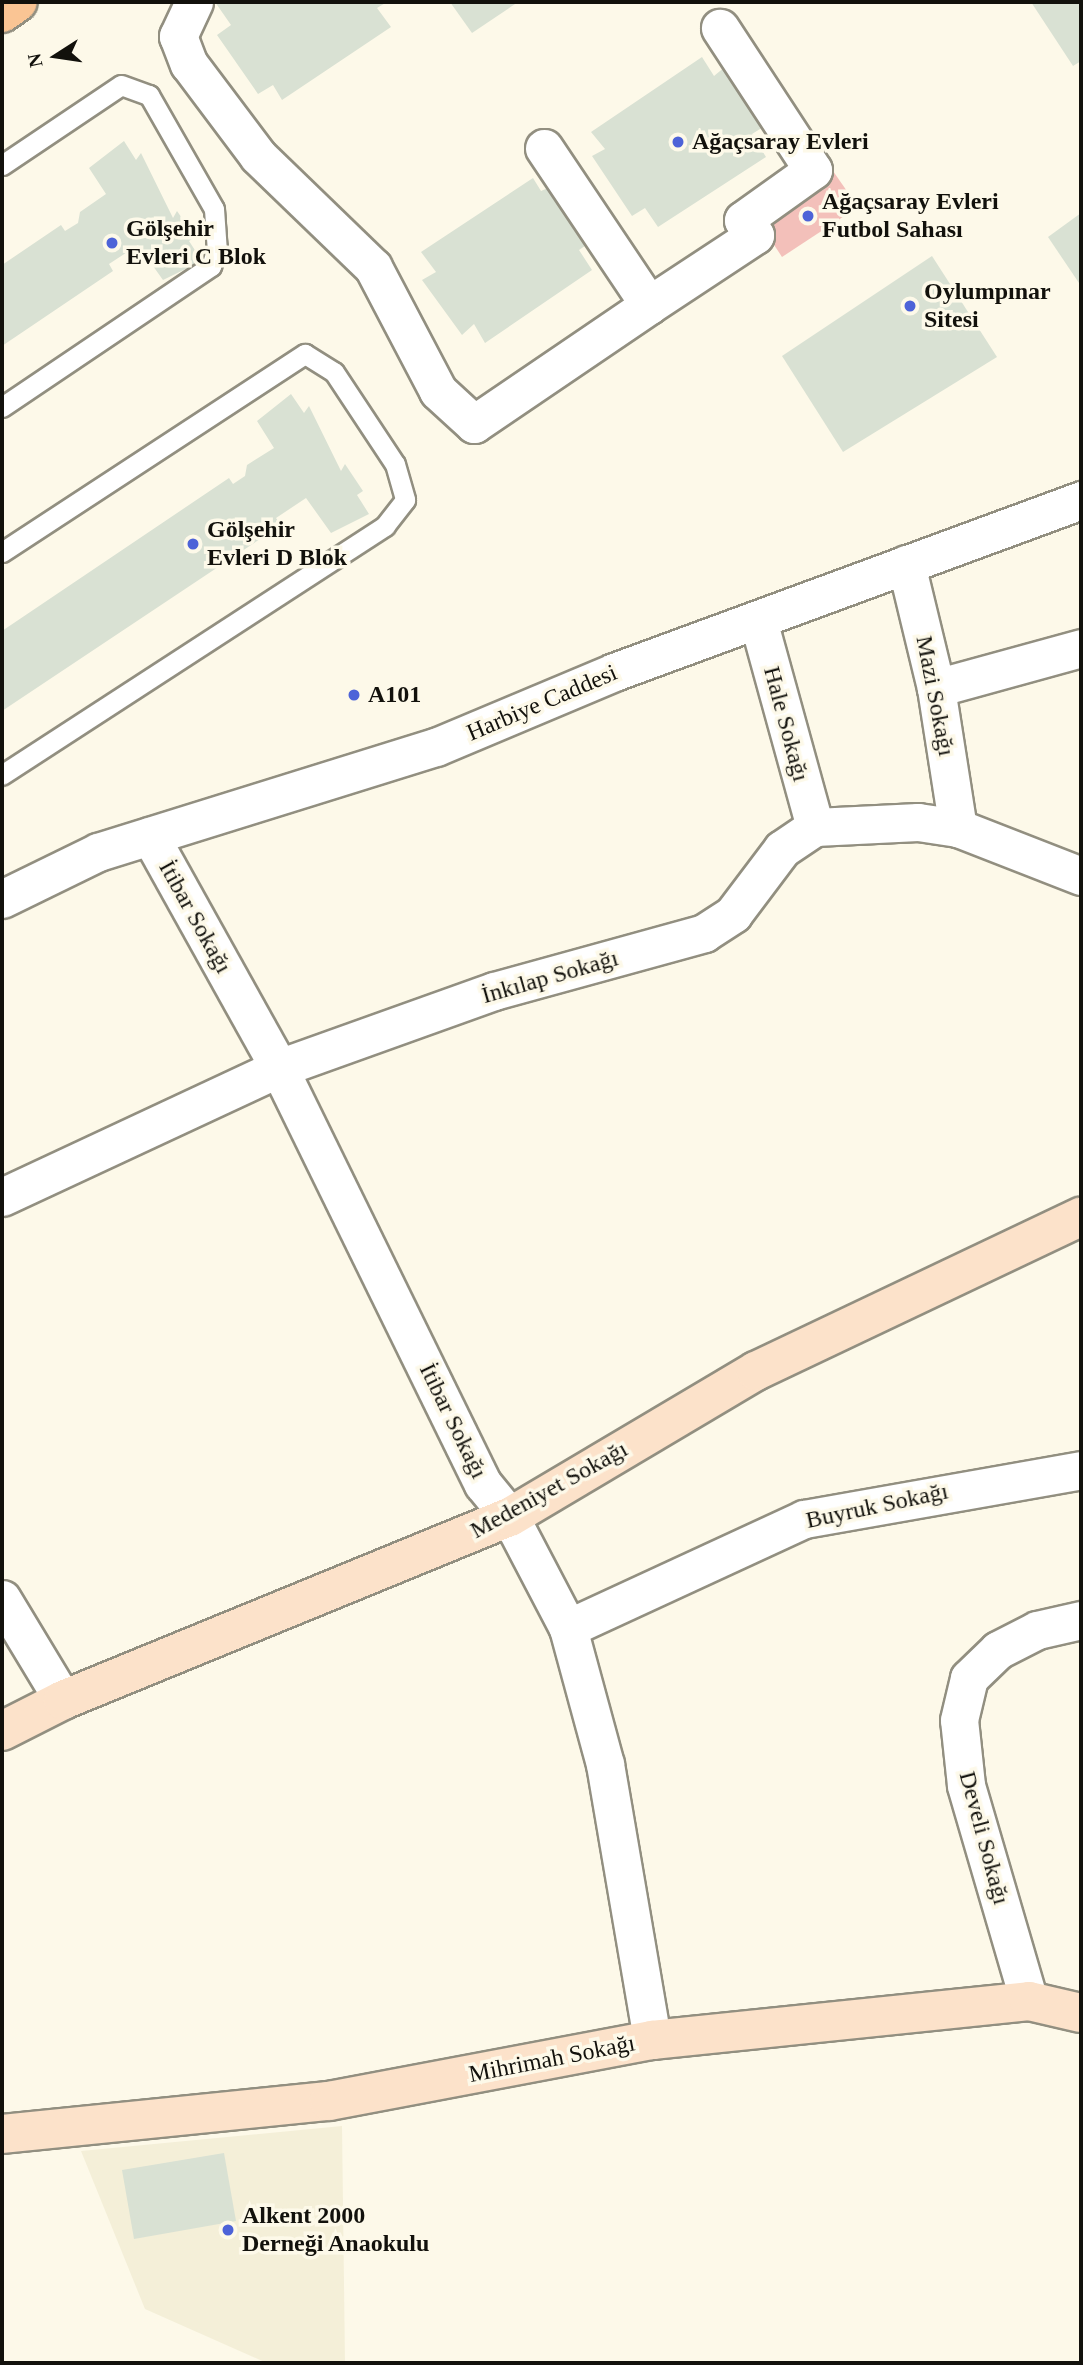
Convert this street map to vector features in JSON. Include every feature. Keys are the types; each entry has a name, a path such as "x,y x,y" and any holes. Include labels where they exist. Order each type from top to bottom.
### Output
{"main road":[{"path":"2,13 18,2"}],"street":[{"path":"194,2 178,36 189,64 258,156 373,267 438,390 474,424 755,235 744,219 813,170 720,28"},
{"path":"544,148 649,305"},
{"name":"Harbiye Caddesi","path":"2,899 98,852 436,747 758,620 1081,500"},
{"name":"Mazi Sokağı","path":"906,564 936,688 957,828"},
{"name":"Hale Sokağı","path":"758,620 815,827"},
{"path":"936,688 1081,648"},
{"path":"815,827 918,822 957,828 1081,876"},
{"name":"İnkılap Sokağı","path":"2,1197 279,1068 494,991 704,933 733,914 782,849 815,827"},
{"name":"İtibar Sokağı","path":"150,836 279,1068 483,1484 510,1517 568,1628 605,1764 652,2040"},
{"name":"Medeniyet Sokağı","path":"2,1731 63,1700 510,1517 756,1371 1081,1217"},
{"name":"Buyruk Sokağı","path":"568,1628 804,1519 1081,1470"},
{"path":"2,1599 63,1700"},
{"name":"Develi Sokağı","path":"1029,2001 966,1785 959,1720 969,1678 998,1650 1037,1630 1081,1620"},
{"name":"Mihrimah Sokağı","path":"12,2135 329,2101 652,2040 1029,2001 1081,2013"}],"lane":[{"path":"2,165 121,85 149,95 214,209 217,248 211,266 2,407"},
{"path":"2,552 305,354 334,372 395,464 405,500 385,526 2,775"}],"shaded area":[{"name":"Ağaçsaray Evleri Futbol Sahası","path":"833,171 858,207 782,257 761,225"},
{"name":"Alkent 2000 Derneği Anaokulu","path":"342,2126 345,2363 267,2363 145,2309 81,2151"}],"building":[{"path":"215,2 387,2 377,8 391,27 282,100 273,85 258,94 217,35 231,25"},
{"path":"450,2 518,2 472,33"},
{"path":"1031,2 1081,2 1081,61 1073,66"},
{"name":"Ağaçsaray Evleri","path":"702,57 714,76 726,66 765,126 752,134 766,157 658,227 645,208 632,216 592,156 605,149 591,132"},
{"name":"Gölşehir Evleri C Blok","path":"124,141 136,160 141,153 173,218 177,211 195,237 189,241 202,261 163,280 138,245 109,264 113,271 2,346 2,265 61,225 65,231 78,223 80,212 106,194 89,168"},
{"path":"533,178 541,191 555,185 592,241 579,250 592,270 485,343 474,324 462,335 422,280 436,272 421,252"},
{"name":"Oylumpınar Sitesi","path":"1081,213 1081,286 1048,237"},
{"name":"Oylumpınar Sitesi","path":"932,256 997,357 843,452 782,356"},
{"name":"Gölşehir Evleri D Blok","path":"291,394 304,413 309,406 341,471 345,464 363,491 357,495 369,514 331,533 306,498 276,518 281,525 2,711 2,631 229,478 233,484 245,476 247,465 274,448 257,421"},
{"path":"224,2153 236,2221 134,2239 122,2170"}],"place":[{"name":"Ağaçsaray Evleri","path":"678,142"},
{"name":"Ağaçsaray Evleri Futbol Sahası","path":"808,216"},
{"name":"Gölşehir Evleri C Blok","path":"112,243"},
{"name":"Oylumpınar Sitesi","path":"910,306"},
{"name":"Gölşehir Evleri D Blok","path":"193,544"},
{"name":"A101","path":"354,695"},
{"name":"Alkent 2000 Derneği Anaokulu","path":"228,2230"}]}
